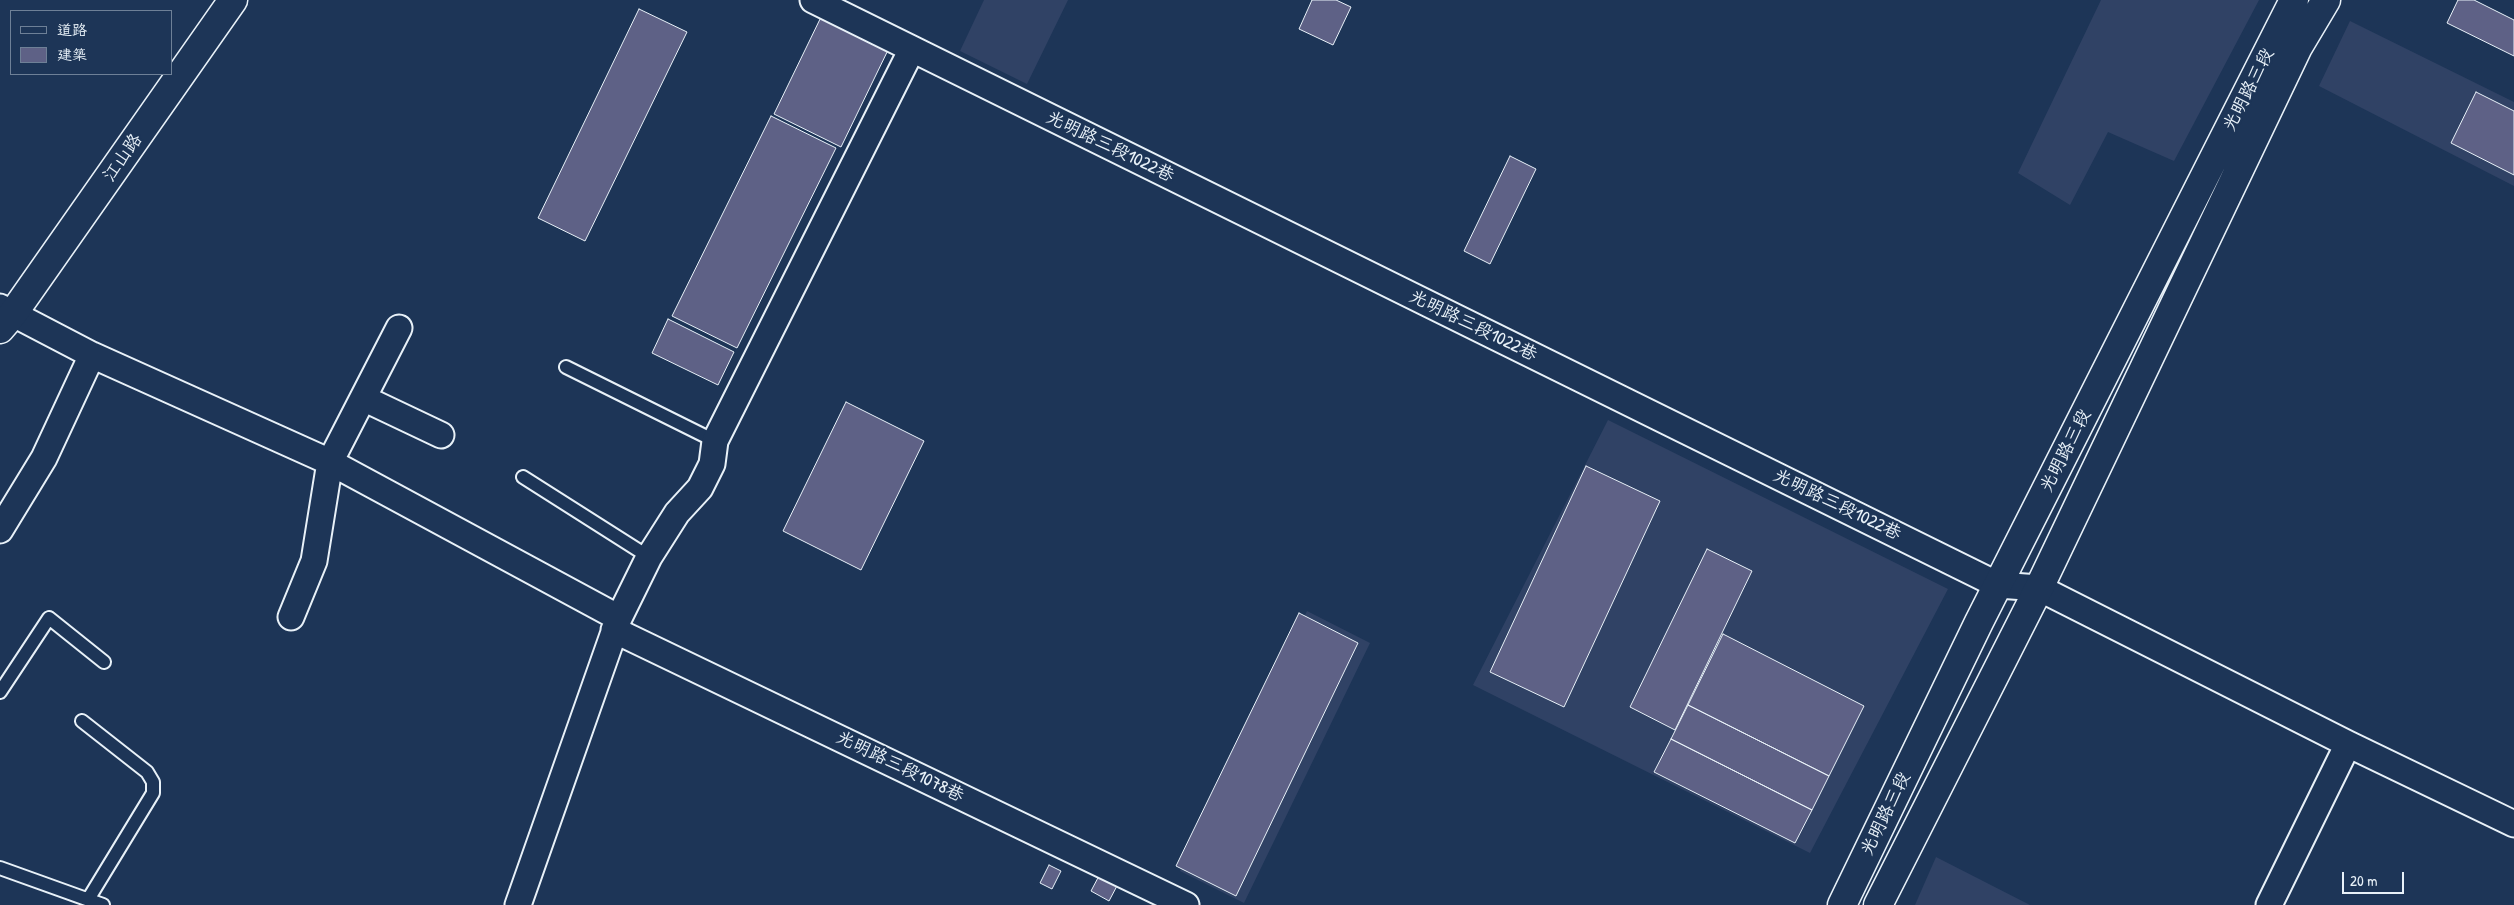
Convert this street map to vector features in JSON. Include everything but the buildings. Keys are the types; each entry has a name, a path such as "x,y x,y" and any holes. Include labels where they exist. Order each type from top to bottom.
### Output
{"street":[{"name":"江山路","path":"4,317 233,0"},
{"name":"光明路三段1022巷","path":"813,0 1998,585 2039,588"},
{"name":"光明路三段","path":"1842,905 1998,585 2294,0"},
{"name":"光明路三段","path":"1878,905 2039,588 2298,47 2326,0"},
{"path":"518,905 617,624 650,557 677,513 700,488 712,464 715,440 912,49"},
{"name":"光明路三段1078巷","path":"4,317 92,354 330,462 617,624 1186,905"},
{"path":"291,617 314,561 330,462 399,328"},
{"path":"0,530 44,458 92,354"},
{"path":"363,398 441,435"},
{"path":"2039,588 2345,751 2514,824"},
{"path":"2269,905 2345,751"}],"lane":[{"path":"566,368 715,440"},
{"path":"523,477 650,557"},
{"path":"0,692 49,618 104,662"},
{"path":"82,721 147,772 153,782 153,793 89,898"},
{"path":"0,868 89,898 103,905"}],"shaded area":[{"path":"984,0 1068,0 1027,84 960,51"},
{"path":"2101,0 2259,0 2174,161 2108,132 2070,205 2018,173"},
{"path":"2350,21 2514,102 2514,186 2319,86"},
{"path":"1608,420 1948,589 1810,853 1473,685"},
{"path":"1307,611 1370,643 1244,903 1180,871"},
{"path":"1936,857 2030,905 1915,905"}]}
